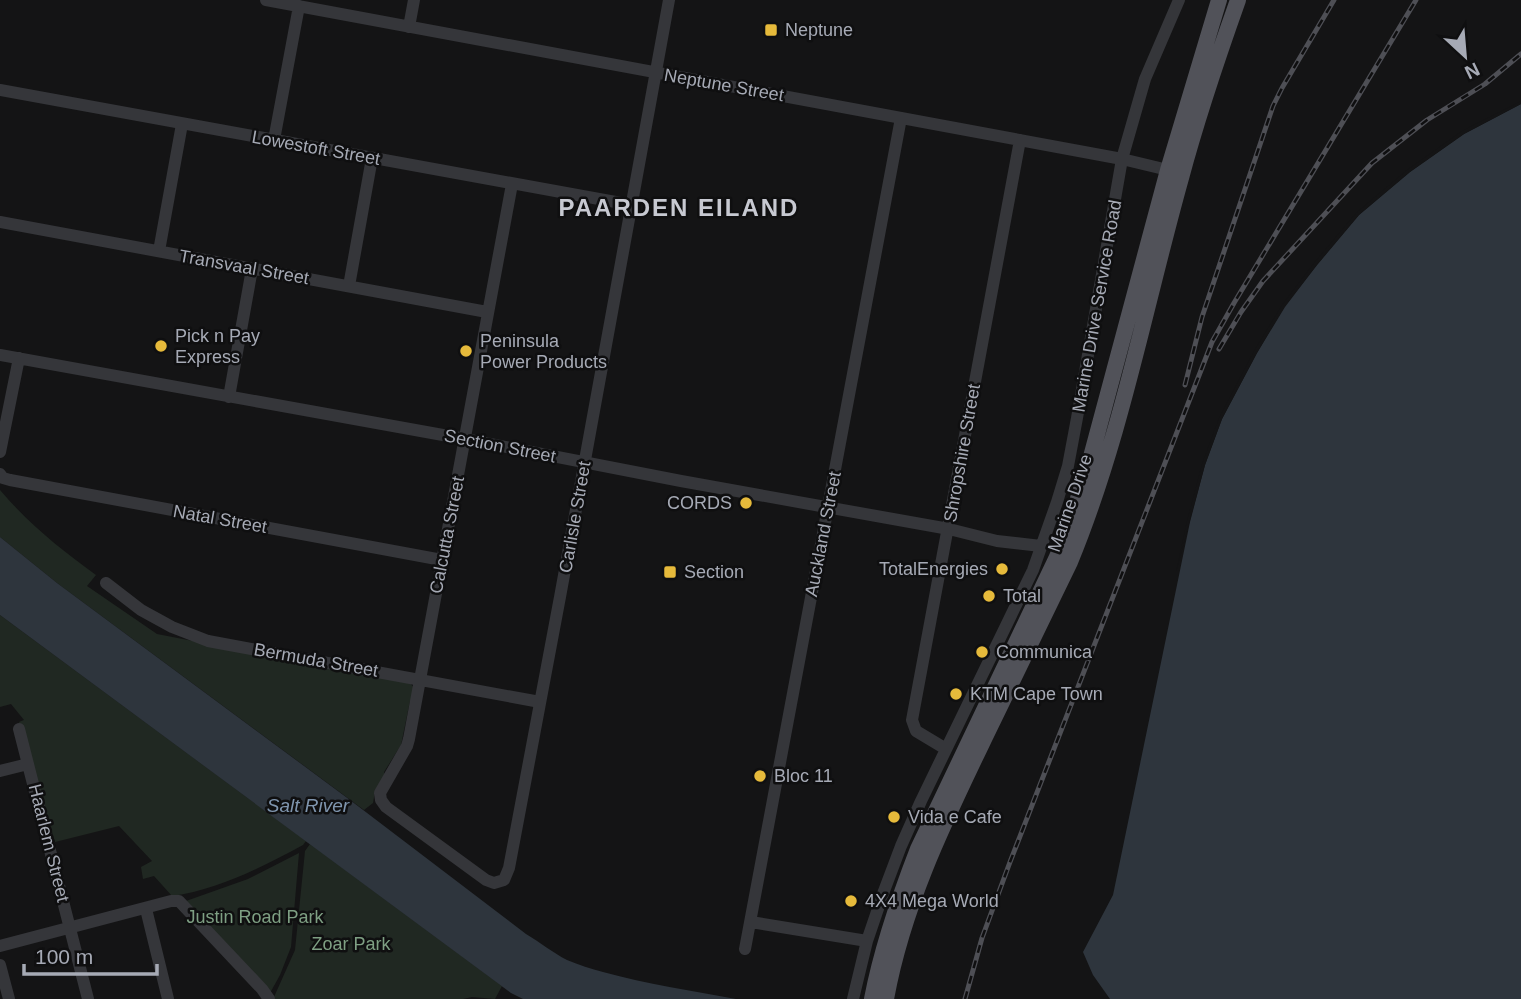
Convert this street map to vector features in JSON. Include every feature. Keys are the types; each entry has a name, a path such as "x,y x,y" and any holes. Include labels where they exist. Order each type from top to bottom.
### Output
{"main road":[{"name":"Marine Drive","path":"886,999 912,903 929,857 1070,562 1102,475 1219,0"},
{"name":"Marine Drive","path":"872,999 899,899 918,849 1056,557 1072,517 1175,174 1238,0"}],"street":[{"name":"Neptune Street","path":"266,0 1122,159 1175,174"},
{"path":"409,27 414,0"},
{"name":"Carlisle Street","path":"380,797 386,807 486,880 494,883 506,878 669,0"},
{"name":"Marine Drive Service Road","path":"853,998 867,942 901,846 1033,569 1068,466 1122,159 1145,79 1179,0"},
{"path":"274,140 299,6"},
{"name":"Lowestoft Street","path":"0,90 632,205"},
{"name":"Auckland Street","path":"745,949 901,118"},
{"path":"159,251 182,124"},
{"name":"Shropshire Street","path":"946,749 916,732 912,720 1020,140"},
{"path":"349,286 372,158"},
{"name":"Calcutta Street","path":"380,797 407,746 512,184"},
{"name":"Transvaal Street","path":"0,222 487,312"},
{"path":"229,397 253,269"},
{"name":"Section Street","path":"0,355 949,529 997,541 1041,546"},
{"path":"0,452 19,358"},
{"name":"Natal Street","path":"0,474 10,480 442,560"},
{"name":"Bermuda Street","path":"106,583 141,610 172,627 208,641 540,702"},
{"name":"Haarlem Street","path":"19,729 88,999"},
{"path":"0,771 28,764"},
{"path":"0,946 170,901 179,901 269,999"},
{"path":"146,909 168,999"},
{"path":"751,922 867,942"},
{"path":"0,965 9,999"}],"green space":[{"path":"0,490 45,535 96,575 87,586 157,634 410,683 414,688 414,698 410,701 401,745 384,772 385,777 375,791 373,803 364,810 57,583 0,537"},
{"path":"0,615 306,841 303,845 239,876 206,889 172,896 154,876 143,879 141,867 152,861 119,826 55,842 19,722 24,720 11,704 0,707"},
{"name":"Zoar Park","path":"310,844 502,986 495,999 275,999 295,950 305,851"},
{"name":"Justin Road Park","path":"299,853 291,947 270,993 186,901 248,879"}],"water":[{"path":"1521,104 1521,999 1110,999 1093,975 1083,952 1113,895 1190,522 1205,465 1222,419 1284,307 1359,215 1410,172 1464,134"},
{"name":"Salt River","path":"0,537 57,583 526,934 557,954 580,965 620,976 736,999 523,999 511,993 0,615"}],"pier":[{"path":"1521,101 1521,104 1464,134 1410,172 1359,215 1285,307 1222,419 1205,465 1176,572 1202,464 1219,418 1282,305 1356,213 1407,170 1462,131"}],"railway":[{"path":"1185,385 1202,317 1273,106 1334,0"},
{"path":"965,999 982,938 1010,862 1212,342 1416,0"},
{"path":"1219,349 1263,281 1372,163 1427,120 1485,84 1521,54"}],"place":[{"name":"Neptune","path":"771,30"},
{"name":"Pick n Pay Express","path":"161,346"},
{"name":"Peninsula Power Products","path":"466,351"},
{"name":"CORDS","path":"746,503"},
{"name":"TotalEnergies","path":"1002,569"},
{"name":"Section","path":"670,572"},
{"name":"Total","path":"989,596"},
{"name":"Communica","path":"982,652"},
{"name":"KTM Cape Town","path":"956,694"},
{"name":"Bloc 11","path":"760,776"},
{"name":"Vida e Cafe","path":"894,817"},
{"name":"4X4 Mega World","path":"851,901"}],"district":[{"name":"PAARDEN EILAND","path":"679,207"}]}
